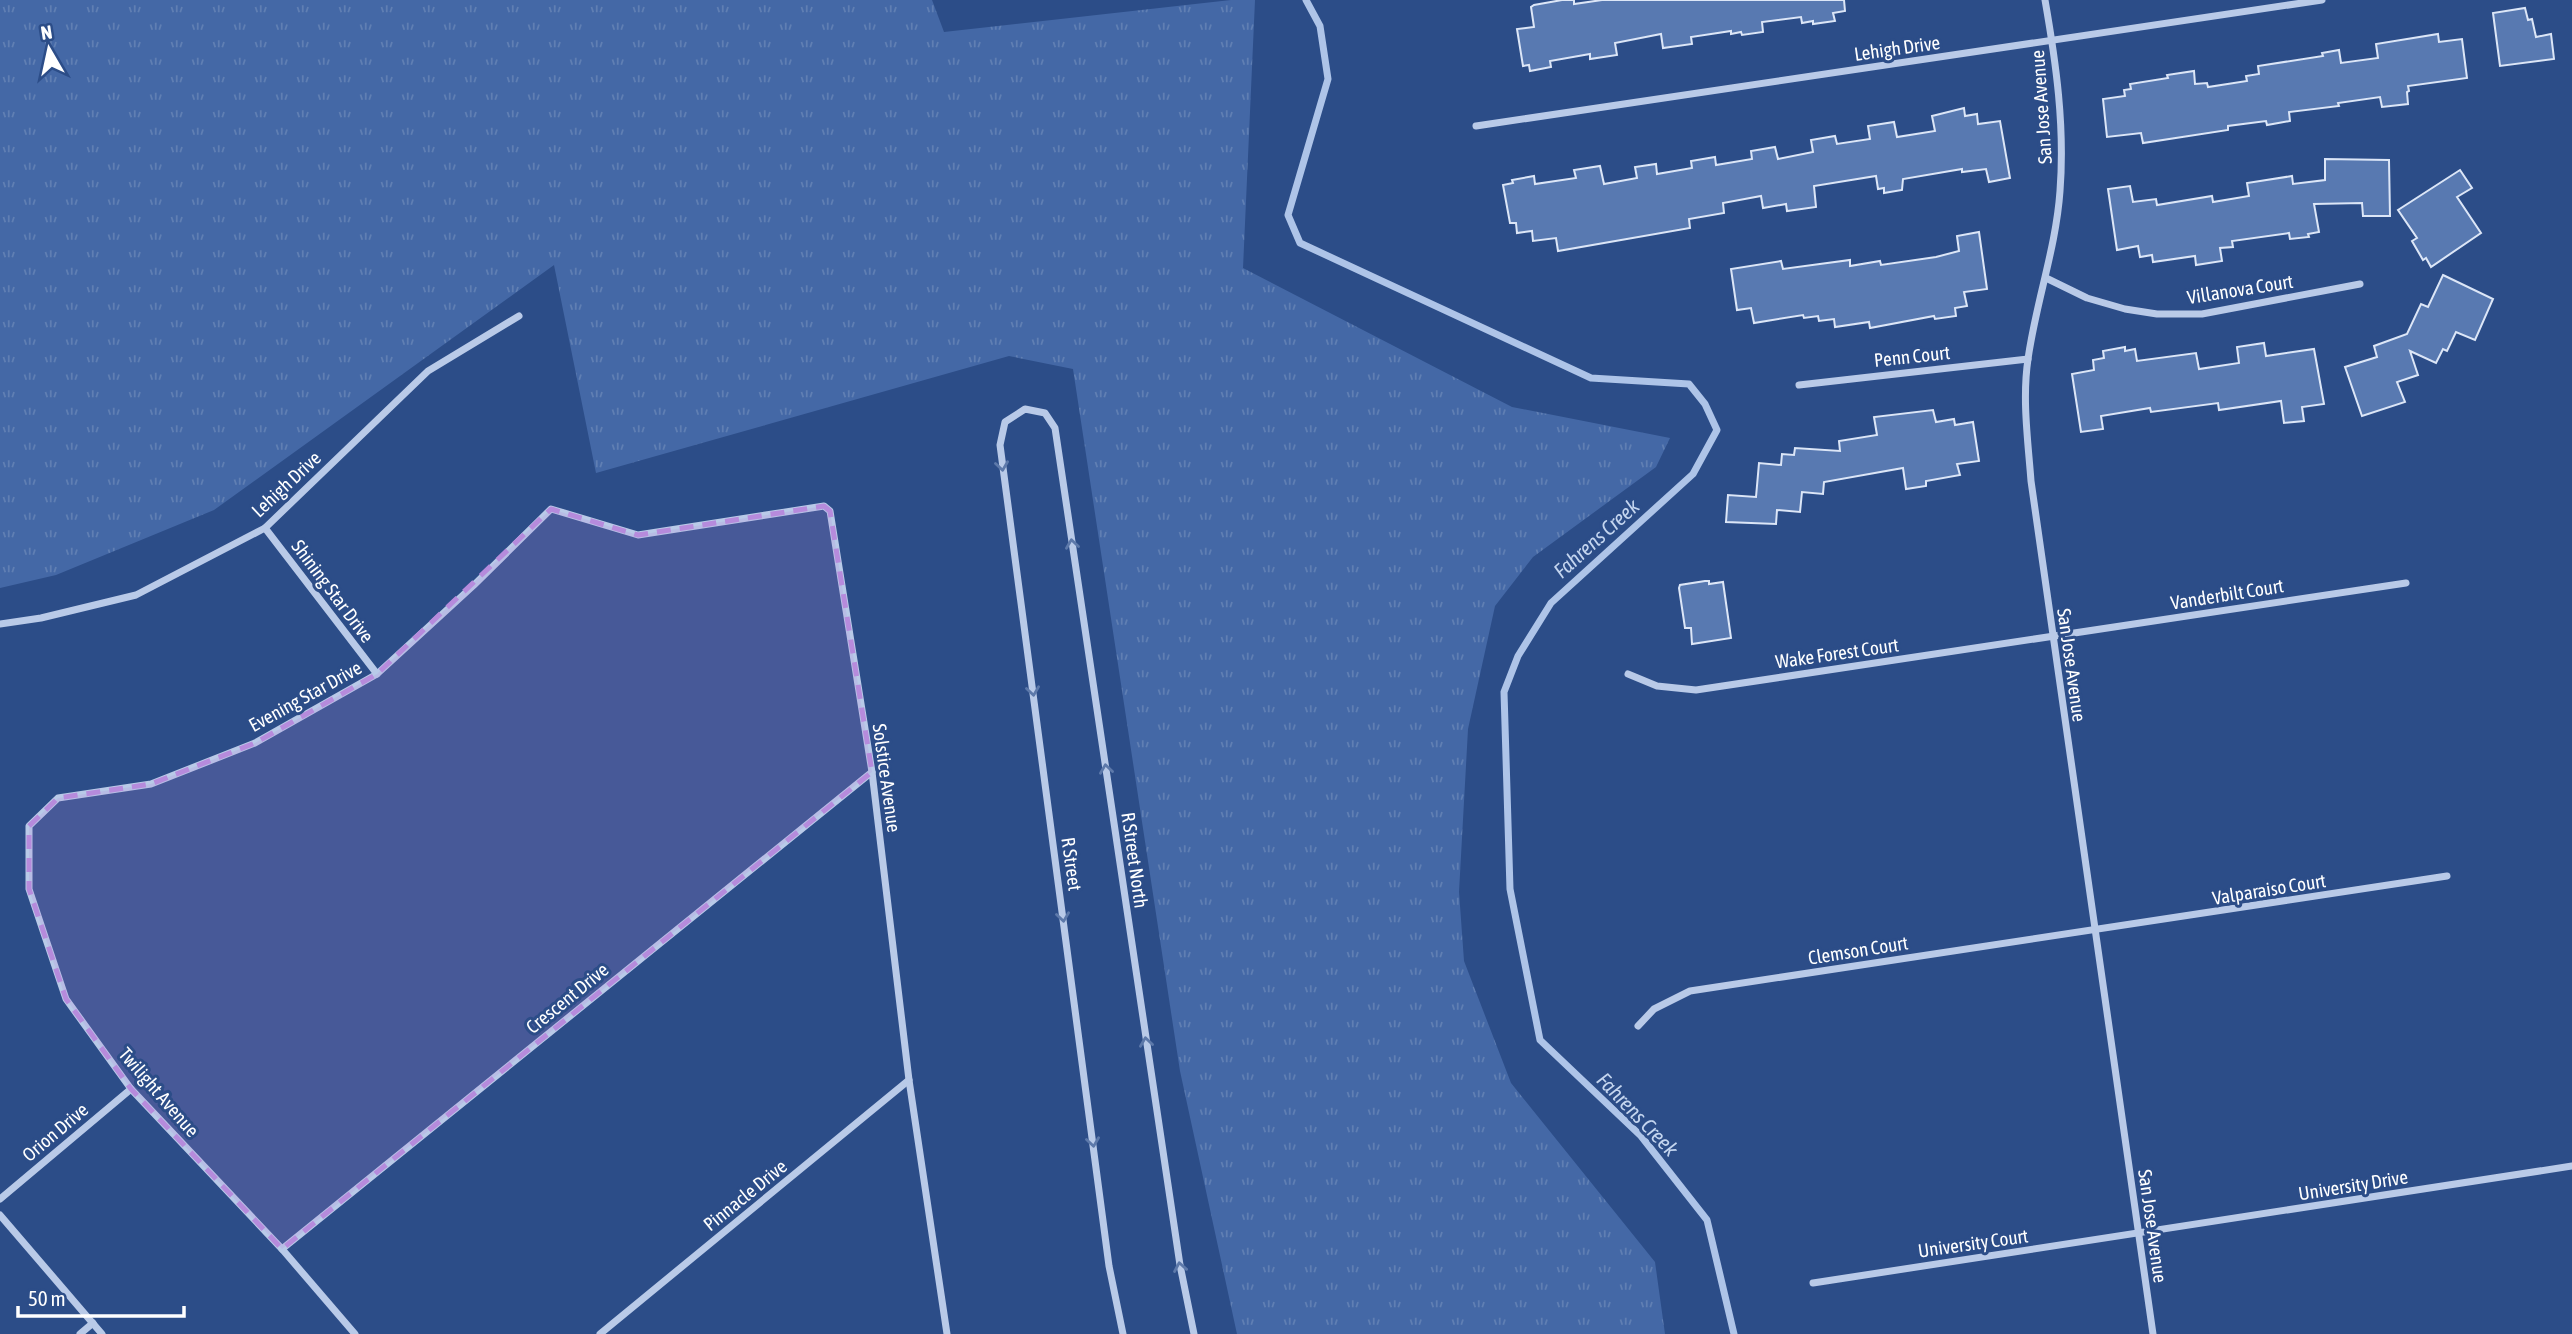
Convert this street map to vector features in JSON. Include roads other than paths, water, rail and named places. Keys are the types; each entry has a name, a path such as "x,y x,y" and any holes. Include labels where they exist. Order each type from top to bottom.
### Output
{"street":[{"name":"San Jose Avenue","path":"2045,0 2059,83 2062,146 2060,192 2046,278 2028,359 2026,396 2031,481 2153,1334"},
{"name":"Lehigh Drive","path":"1476,126 2322,0"},
{"name":"Villanova Court","path":"2046,278 2087,299 2158,314 2202,314 2360,284"},
{"name":"Lehigh Drive","path":"0,624 41,618 136,594 265,528 428,371 519,316"},
{"name":"Penn Court","path":"1799,385 2028,359"},
{"name":"R Street","path":"1025,409 1005,422 1000,445 1107,1252 1123,1334"},
{"name":"R Street North","path":"1025,409 1045,413 1055,428 1180,1265 1194,1334"},
{"name":"Solstice Avenue","path":"551,509 638,535 824,506 830,511 872,772 909,1080 947,1334"},
{"name":"Evening Star Drive","path":"29,826 58,798 151,784 254,743 377,674 474,585 551,509"},
{"name":"Shining Star Drive","path":"265,528 377,674"},
{"name":"Vanderbilt Court","path":"2052,637 2406,583"},
{"name":"Wake Forest Court","path":"1628,674 1657,686 1696,690 2052,637"},
{"name":"Crescent Drive","path":"282,1249 872,772"},
{"name":"Twilight Avenue","path":"29,826 29,889 66,999 131,1089 282,1249 355,1334"},
{"name":"Valparaiso Court","path":"2095,930 2447,876"},
{"name":"Clemson Court","path":"1638,1026 1654,1009 1690,991 2095,930"},
{"name":"Pinnacle Drive","path":"600,1334 909,1080"},
{"name":"Orion Drive","path":"0,1199 131,1089"},
{"name":"University Drive","path":"2138,1234 2572,1166"},
{"path":"0,1215 102,1334"},
{"name":"University Court","path":"1813,1283 2138,1234"},
{"path":"80,1334 93,1323"}],"waterway":[{"name":"Fahrens Creek","path":"1306,0 1320,26 1328,79 1288,215 1300,243 1591,378 1689,384 1705,404 1717,430 1693,474 1551,603 1518,656 1504,692 1510,889 1540,1040 1641,1136 1707,1220 1734,1334"}]}
